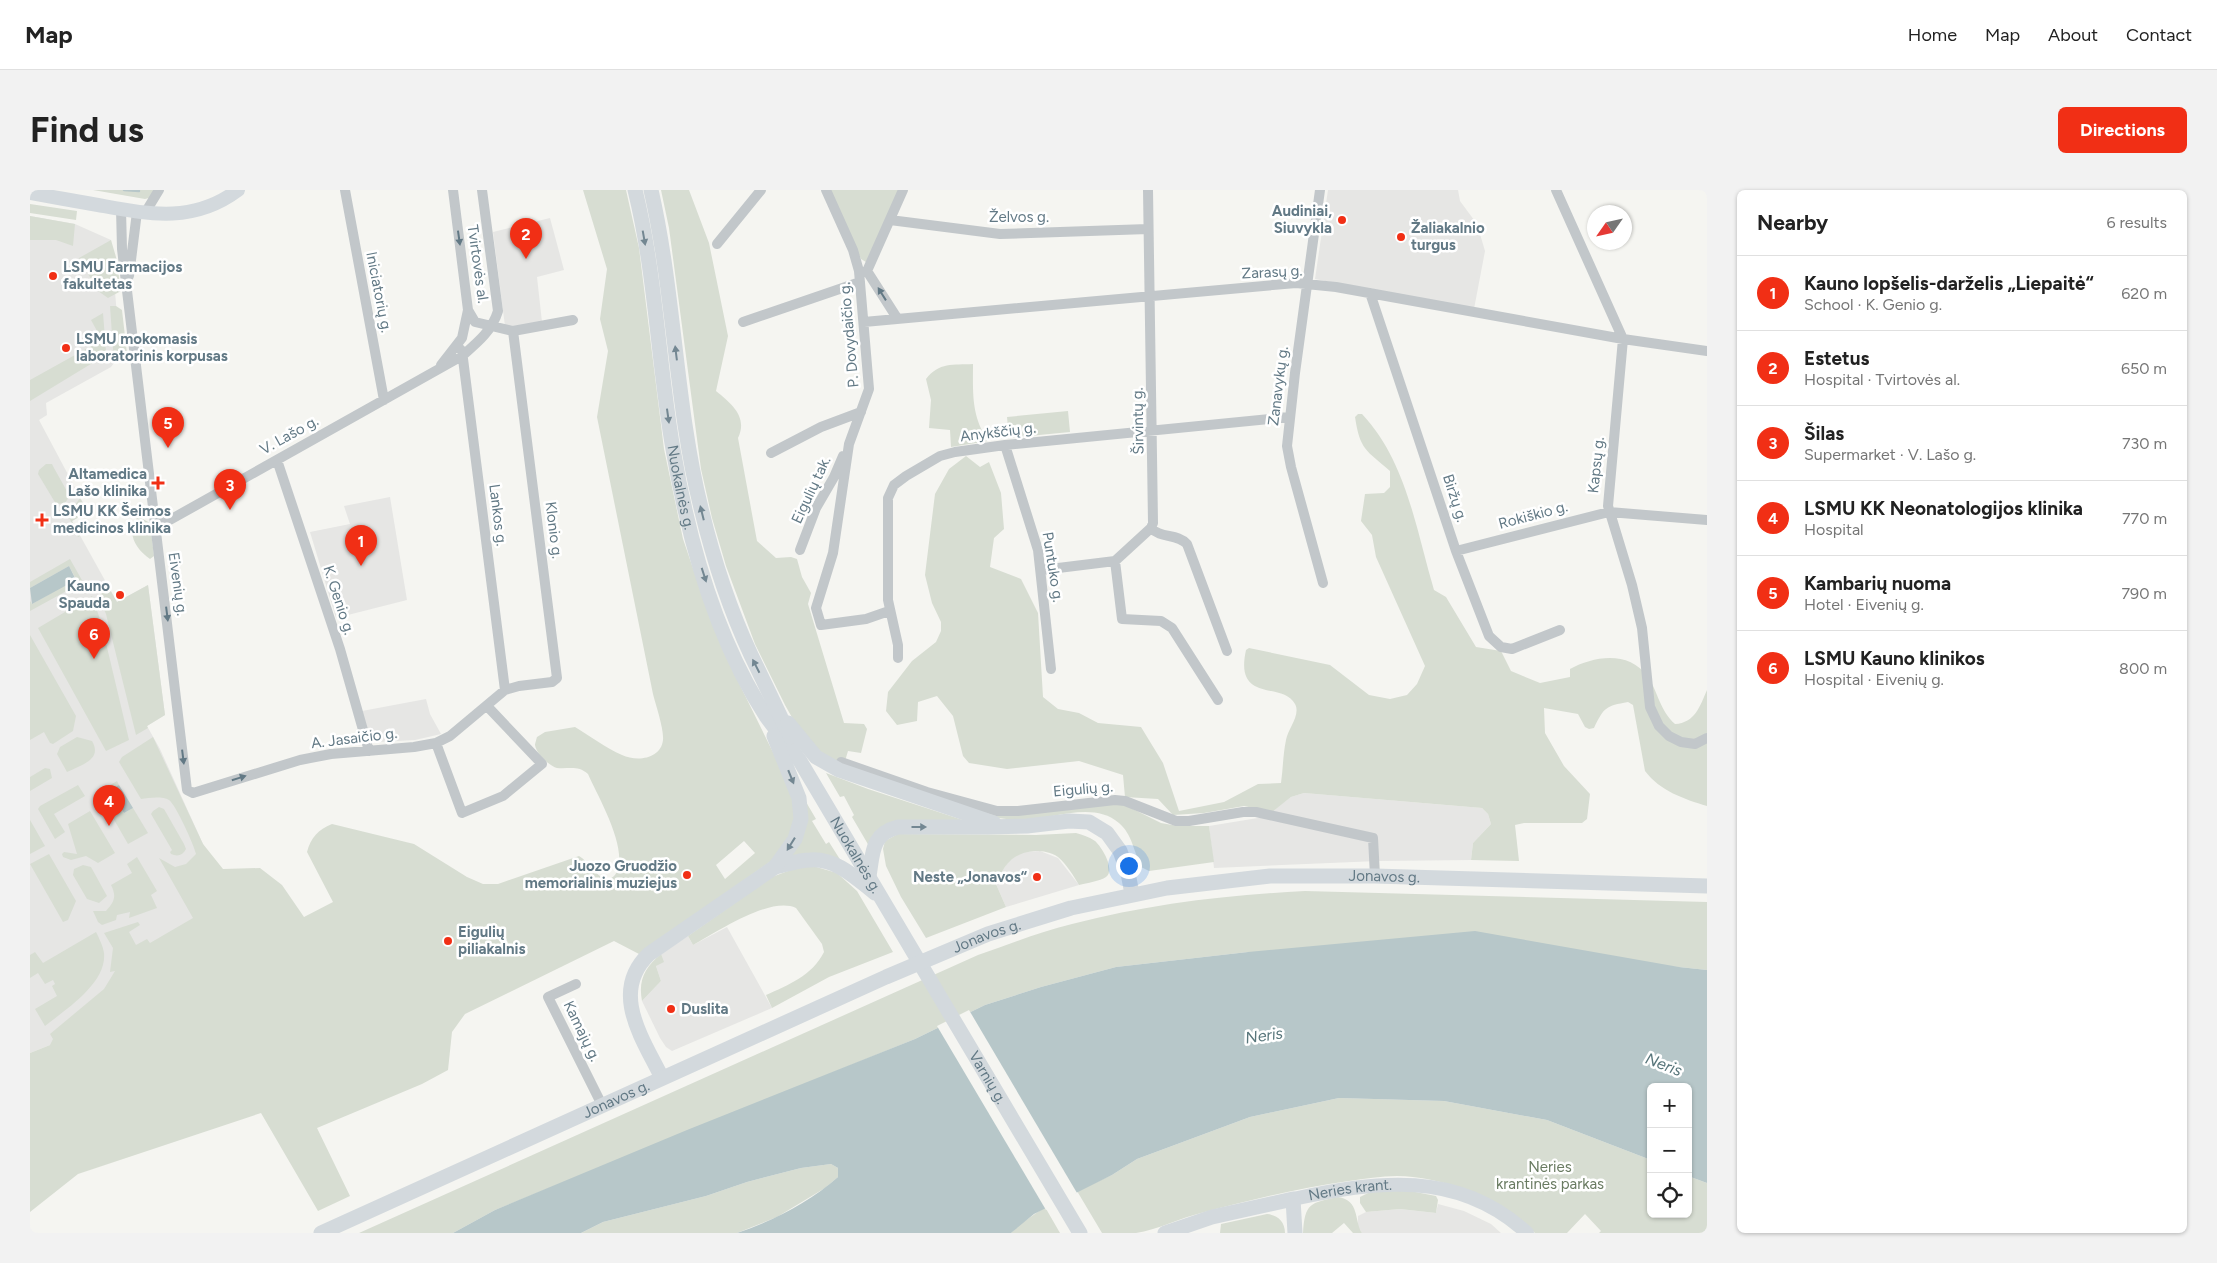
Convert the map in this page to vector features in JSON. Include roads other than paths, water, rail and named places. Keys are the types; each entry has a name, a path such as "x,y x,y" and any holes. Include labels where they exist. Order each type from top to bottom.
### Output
{"main road":[{"path":"30,193 141,213 169,215 214,204 238,190"},
{"name":"Nuokalnės g.","path":"636,190 646,246 673,448 688,522 717,616 742,672 772,713 896,922"},
{"name":"Nuokalnės g.","path":"651,190 667,274 689,450 700,507 713,556 772,713"},
{"path":"772,713 816,757 839,770 875,779 1003,826"},
{"path":"662,1078 630,1005 630,988 636,969 649,954 775,867 795,839 799,829 801,815 800,798 772,713"},
{"path":"869,876 876,841 890,829 898,827 1003,826 1083,821 1099,826 1107,833 1120,851 1128,873 1132,894"},
{"path":"775,867 809,860 828,862 845,870 882,899"},
{"name":"Jonavos g.","path":"321,1233 856,990 972,940 1071,908 1132,894 1239,879 1300,875 1707,886"},
{"name":"Varnių g.","path":"896,922 1080,1233"},
{"name":"Neries krant.","path":"1164,1233 1212,1217 1340,1189 1376,1184 1424,1186 1460,1195 1504,1215 1526,1233"},
{"path":"1293,1199 1295,1233"}],"street":[{"path":"141,213 159,190"},
{"name":"Iniciatorių g.","path":"345,190 384,400"},
{"name":"Tvirtovės al.","path":"453,190 468,310 474,322 514,331 573,320"},
{"name":"Tvirtovės al.","path":"482,190 498,311 492,327"},
{"path":"717,244 761,190"},
{"name":"P. Dovydaičio g.","path":"826,190 863,271 860,282 870,389 849,444 832,553 816,608 821,625 866,620 889,611"},
{"path":"897,318 863,271 890,220 903,190"},
{"name":"Širvintų g.","path":"1148,190 1154,517 1151,528"},
{"name":"Zanavykų g.","path":"1320,190 1289,417 1288,456 1323,583"},
{"name":"Kapsų g.","path":"1556,190 1623,339 1607,499 1609,512 1632,585 1642,628 1650,707 1659,726 1669,736 1682,742 1695,744 1707,738"},
{"name":"Eivenių g.","path":"121,209 122,249 160,566 188,790 192,792"},
{"name":"Eivenių g.","path":"127,286 141,213"},
{"name":"Želvos g.","path":"890,220 1000,234 1148,228"},
{"path":"743,322 860,282"},
{"name":"Zarasų g.","path":"864,322 1296,283 1370,293 1623,339 1707,351"},
{"name":"Biržų g.","path":"1370,293 1456,551 1487,631 1502,647 1512,649 1560,630"},
{"name":"V. Lašo g.","path":"437,370 457,346 465,328 468,310"},
{"name":"V. Lašo g.","path":"155,520 168,521 462,356 492,327"},
{"name":"Klonio g.","path":"505,690 519,686 552,682 557,678 514,331"},
{"name":"Lankos g.","path":"457,346 462,351 505,690"},
{"path":"771,453 821,427 862,412"},
{"name":"Anykščių g.","path":"898,658 898,645 889,611 888,498 894,485 940,456 1005,445 1289,417"},
{"name":"Eigulių tak.","path":"800,550 816,508 834,477 849,444"},
{"name":"Puntuko g.","path":"1005,445 1035,537 1042,570 1051,668"},
{"name":"K. Genio g.","path":"277,460 340,649 369,751"},
{"name":"Rokiškio g.","path":"1456,551 1609,512 1707,520"},
{"path":"1042,570 1115,561 1151,528 1159,535 1181,539 1187,544 1227,651"},
{"path":"1115,561 1122,619 1161,621 1172,628 1218,700"},
{"name":"A. Jasaičio g.","path":"192,792 300,760 436,743 450,736 505,690"},
{"path":"436,743 462,813 503,796 542,764 487,706"},
{"name":"Eigulių g.","path":"841,762 875,779 996,811 1018,811 1115,800 1125,801 1176,821 1256,812 1373,838 1375,876"},
{"name":"Kamajų g.","path":"576,984 548,997 602,1105"}],"water":[{"path":"69,566 76,580 32,604 30,588"},
{"path":"119,785 133,808 124,813 111,789"},
{"name":"Neris","path":"1475,931 1679,967 1707,970 1707,1183 1692,1177 1692,1083 1647,1083 1647,1158 1547,1120 1444,1101 1339,1098 1250,1117 1137,1159 1112,1175 1034,1214 1011,1233 737,1233 764,1223 815,1195 838,1177 838,1168 831,1164 801,1168 747,1182 706,1196 603,1222 581,1233 453,1233 495,1210 687,1130 915,1039 985,1005 1041,987 1116,967 1248,952"}],"waterway":[{"path":"124,190 139,191"}],"place":[{"name":"Audiniai, Siuvykla","path":"1342,220"},
{"name":"Žaliakalnio turgus","path":"1401,237"},
{"name":"Estetus","path":"526,259"},
{"name":"LSMU Farmacijos fakultetas","path":"53,276"},
{"name":"LSMU mokomasis laboratorinis korpusas","path":"66,348"},
{"name":"Kambarių nuoma","path":"168,448"},
{"name":"Altamedica Lašo klinika","path":"158,483"},
{"name":"Šilas","path":"230,510"},
{"name":"LSMU KK Šeimos medicinos klinika","path":"42,520"},
{"name":"Kauno lopšelis-darželis „Liepaitė“","path":"361,566"},
{"name":"Kauno Spauda","path":"120,595"},
{"name":"LSMU Kauno klinikos","path":"94,659"},
{"name":"LSMU KK Neonatologijos klinika","path":"109,826"},
{"name":"Juozo Gruodžio memorialinis muziejus","path":"687,875"},
{"name":"Neste „Jonavos“","path":"1037,877"},
{"name":"Eigulių piliakalnis","path":"448,941"},
{"name":"Duslita","path":"671,1009"}],"park label":[{"name":"Neries krantinės parkas","path":"1550,1176"}]}
